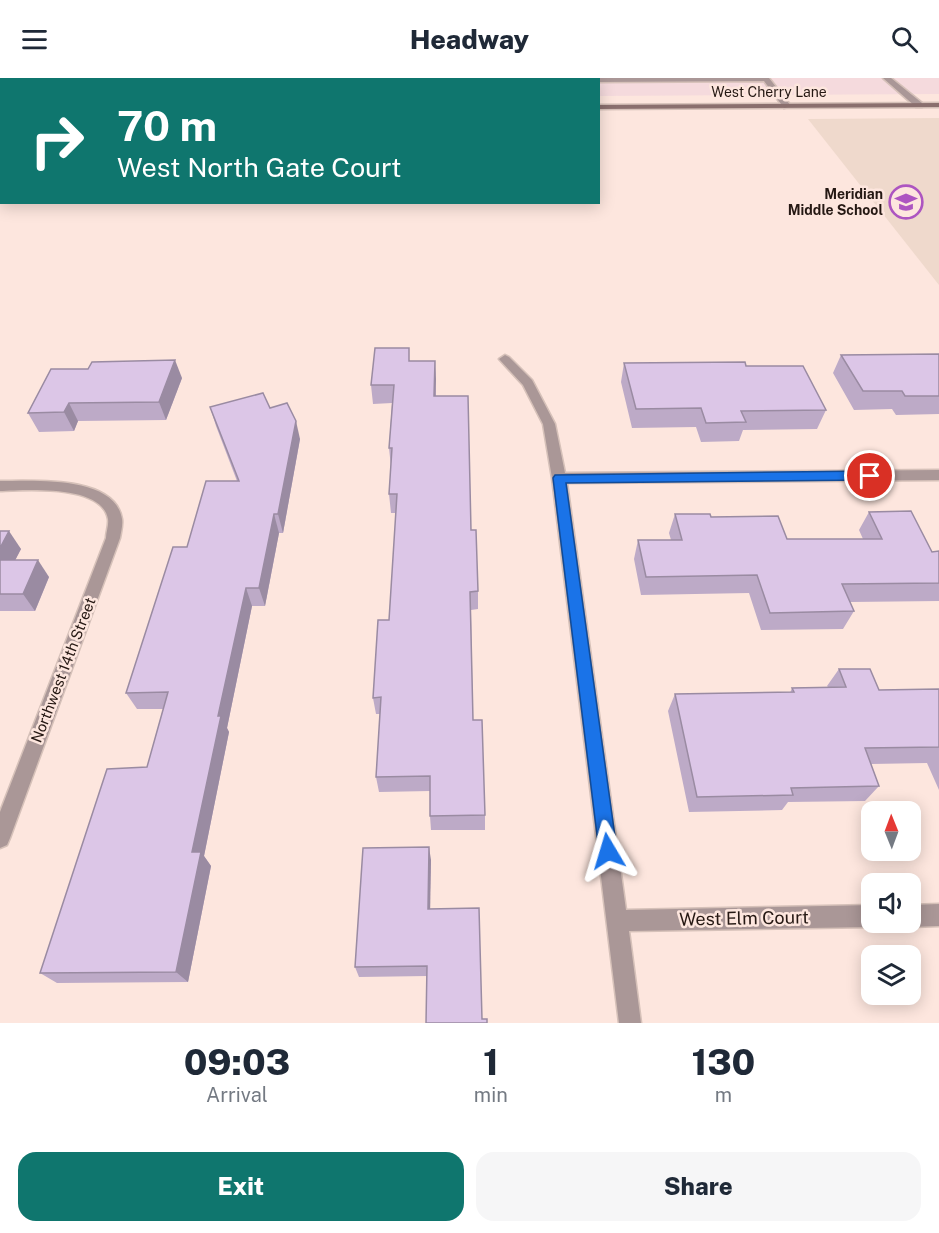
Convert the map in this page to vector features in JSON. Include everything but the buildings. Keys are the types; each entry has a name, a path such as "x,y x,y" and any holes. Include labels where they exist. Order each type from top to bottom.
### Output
{"main road":[{"name":"West Cherry Lane","path":"600,107 939,105"}],"street":[{"path":"887,78 919,105"},
{"path":"600,80 766,79 787,106"},
{"path":"505,359 528,383 549,424 559,478 630,1023"},
{"path":"559,478 939,475"},
{"name":"Northwest 14th Street","path":"0,486 54,486 85,491 106,502 115,518 113,538 0,838"},
{"path":"921,916 939,915"},
{"name":"West Elm Court","path":"617,921 861,916"}],"shaded area":[{"path":"600,78 939,78 939,94 600,96"},
{"name":"Meridian Middle School","path":"939,118 939,285 808,119"}],"place":[{"name":"Meridian Middle School","path":"906,202"}],"route":[{"path":"608,851 559,478 870,476"}]}
